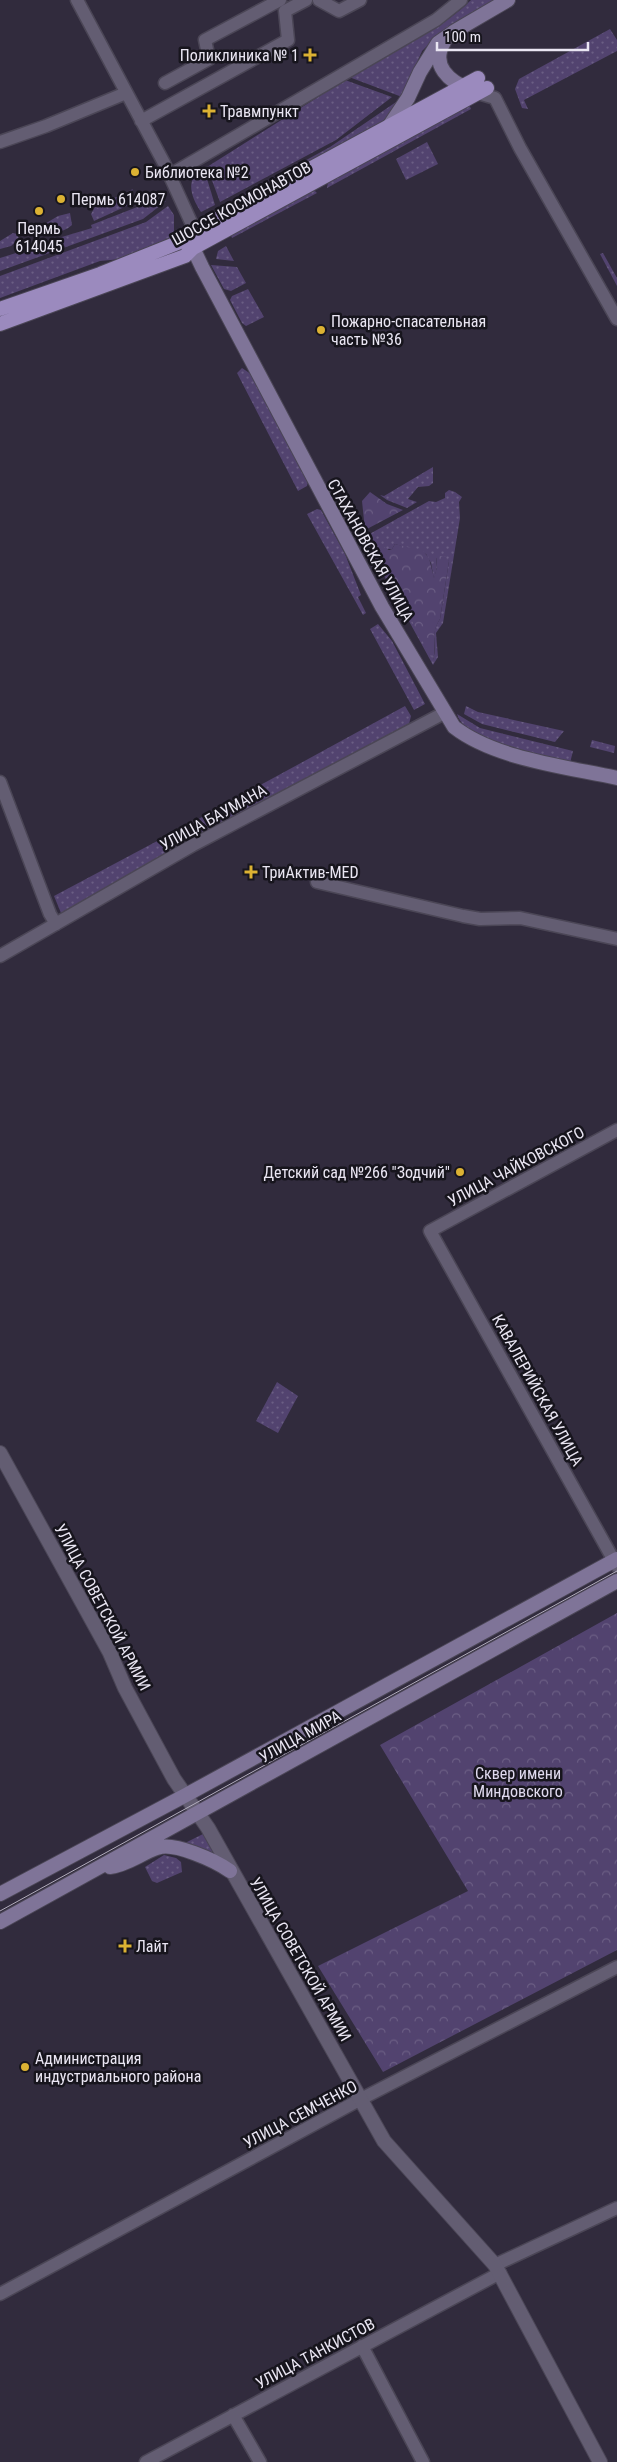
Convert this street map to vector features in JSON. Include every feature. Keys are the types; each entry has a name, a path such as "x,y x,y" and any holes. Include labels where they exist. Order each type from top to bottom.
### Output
{"main road":[{"path":"390,125 408,98 426,61 438,44 449,35 508,0"},
{"path":"449,35 439,52 439,63 445,74 462,87 481,86"},
{"name":"ШОССЕ КОСМОНАВТОВ","path":"0,324 185,256 193,248 481,86"},
{"name":"ШОССЕ КОСМОНАВТОВ","path":"0,309 100,274 172,246 195,231 462,87"},
{"path":"193,248 195,231"},
{"name":"СТАХАНОВСКАЯ УЛИЦА","path":"193,248 333,518 382,607 444,714 454,727 466,736 487,746 617,778"},
{"name":"УЛИЦА МИРА","path":"0,1894 186,1796 616,1561"},
{"name":"УЛИЦА МИРА","path":"0,1922 617,1581"},
{"path":"94,1870 120,1866 159,1846 166,1846 218,1862 230,1871"}],"street":[{"path":"77,0 170,175 195,231"},
{"path":"164,83 209,59 205,40 280,0"},
{"path":"141,121 288,40 285,11 306,0"},
{"path":"319,0 339,11 360,0"},
{"path":"170,175 428,25 461,0"},
{"path":"481,86 495,98 520,148 617,319"},
{"path":"0,142 46,126 126,93"},
{"name":"УЛИЦА БАУМАНА","path":"0,956 218,832 444,714"},
{"path":"0,782 50,914 56,924"},
{"path":"317,882 463,916 480,919 520,918 617,939"},
{"name":"УЛИЦА ЧАЙКОВСКОГО","path":"430,1230 617,1130"},
{"name":"КАВАЛЕРИЙСКАЯ УЛИЦА","path":"430,1230 616,1561"},
{"name":"УЛИЦА СОВЕТСКОЙ АРМИИ","path":"0,1453 110,1653 125,1688 174,1779 198,1812 384,2141 497,2269 600,2462"},
{"name":"УЛИЦА СЕМЧЕНКО","path":"0,2294 361,2100 617,1966"},
{"name":"УЛИЦА ТАНКИСТОВ","path":"146,2462 362,2346 497,2269 617,2208"},
{"path":"362,2346 423,2462"},
{"path":"233,2415 260,2462"}],"green space":[{"path":"471,0 497,0 433,40 422,51 402,97 349,77 430,31"},
{"path":"610,29 617,40 617,51 524,100 528,109 522,108 515,89 519,79"},
{"path":"345,80 392,97 336,140 220,202 207,167"},
{"path":"399,100 384,123 223,211 221,207 330,147"},
{"path":"469,104 471,109 327,188 328,182"},
{"path":"427,142 438,164 406,180 396,159"},
{"path":"204,169 215,205 201,212 194,200 191,188 194,177"},
{"path":"133,189 129,198 131,204 94,221 91,214 95,207"},
{"path":"314,190 317,193 232,238 230,233"},
{"path":"166,201 143,219 0,271 0,258 16,253 19,255 45,246 45,242 92,228 91,225 145,204 148,208"},
{"path":"168,206 174,215 174,237 121,259 100,261 0,298 0,276 146,222"},
{"path":"70,213 72,225 69,228 46,233 38,231 38,228 58,216"},
{"path":"13,233 17,234 19,239 11,246 0,249 0,241"},
{"path":"226,246 234,261 216,259 218,251"},
{"path":"603,253 617,278 617,286 600,254"},
{"path":"211,265 237,267 246,283 231,291 224,289"},
{"path":"248,289 264,317 246,326 242,323 230,300 232,296"},
{"path":"242,368 251,374 308,482 307,486 298,491 237,373"},
{"path":"433,467 433,483 429,486 418,487 408,499 417,502 407,508 380,495 384,496"},
{"path":"449,490 462,497 459,502 460,518 443,623 436,633 438,657 433,665 365,541 366,536 429,501 436,502 445,498 445,493","holes":["395,544 426,554 431,563 434,580 437,567 436,558 439,556 449,561 440,619 434,635 435,649 433,660 384,549 392,549"]},
{"path":"370,492 387,504 403,510 365,530 362,501"},
{"path":"317,509 321,510 345,554 361,595 358,597 366,613 363,615 307,514"},
{"path":"395,544 423,551 429,558 434,578 437,567 436,556 445,556 449,561 440,619 434,634 433,661 372,545 382,546 389,550"},
{"path":"378,624 392,641 425,704 414,710 370,629"},
{"path":"405,706 411,716 409,724 204,835 199,834 193,822"},
{"path":"466,706 478,712 564,731 555,742 482,724 464,714"},
{"path":"457,714 480,728 573,751 570,763 524,753 490,742 475,734 464,725"},
{"path":"592,740 615,746 614,753 590,747"},
{"path":"176,831 182,842 179,848 61,913 54,896"},
{"path":"277,1382 298,1396 278,1433 256,1421"},
{"name":"Сквер имени Миндовского","path":"617,1613 617,1950 383,2072 318,1966 468,1891 380,1745"},
{"path":"203,1834 217,1860 179,1846"},
{"path":"164,1855 176,1858 181,1862 182,1872 157,1883 152,1881 145,1867"}],"tram line":[{"path":"0,1911 617,1571"}],"place":[{"name":"Поликлиника № 1","path":"310,55"},
{"name":"Травмпункт","path":"209,111"},
{"name":"Библиотека №2","path":"135,172"},
{"name":"Пермь 614087","path":"61,199"},
{"name":"Пермь 614045","path":"39,211"},
{"name":"Пожарно-спасательная часть №36","path":"321,330"},
{"name":"ТриАктив-MED","path":"251,872"},
{"name":"Детский сад №266 \"Зодчий\"","path":"460,1172"},
{"name":"Лайт","path":"125,1946"},
{"name":"Администрация индустриального района","path":"25,2067"}]}
